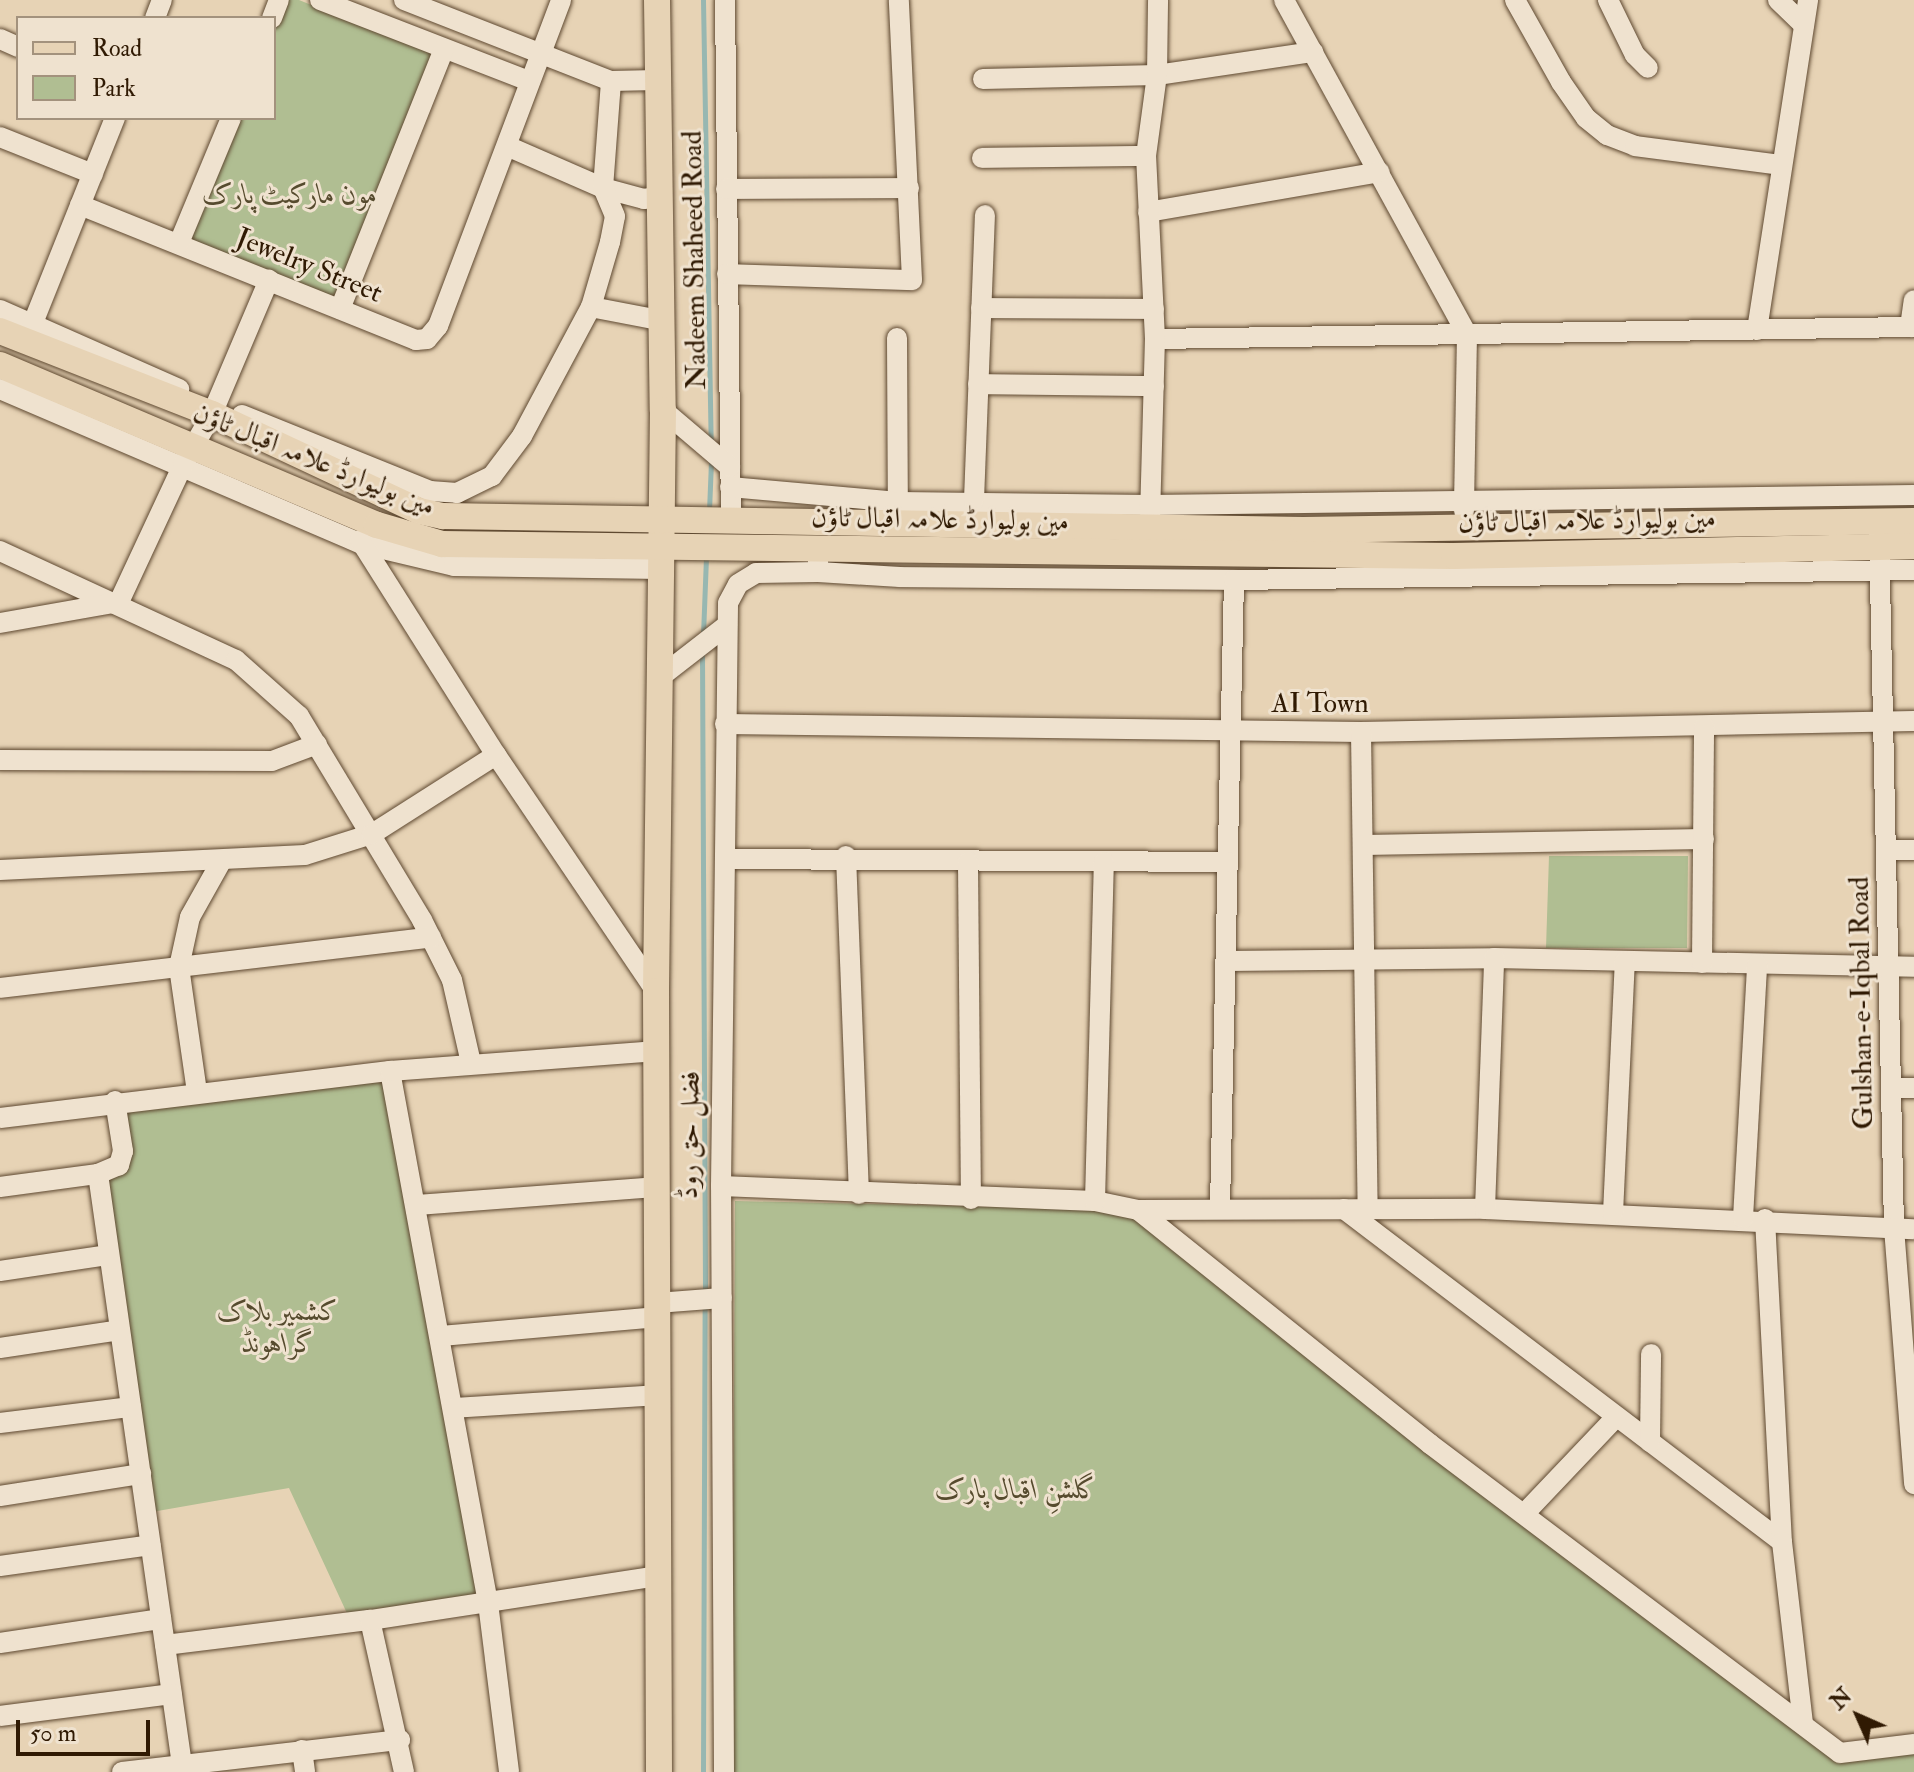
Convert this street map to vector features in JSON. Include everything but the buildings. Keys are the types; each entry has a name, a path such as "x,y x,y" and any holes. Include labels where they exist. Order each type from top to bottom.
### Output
{"main road":[{"name":"Nadeem Shaheed Road","path":"657,0 659,320 672,517"},
{"name":"مین بولیوارڈ علامہ اقبال ٹاؤن","path":"0,331 29,332 214,409 419,511 481,518 1464,514 1879,546 1914,521"},
{"name":"مین بولیوارڈ علامہ اقبال ٹاؤن","path":"0,365 187,455 442,544 666,556 721,550 818,561 1454,556 1914,546"},
{"name":"فضل حق روڈ","path":"659,1772 656,991 659,678 666,556 672,517"}],"street":[{"path":"320,0 529,81"},
{"path":"404,0 611,81 657,80"},
{"path":"561,0 507,146 603,188 644,199 657,197"},
{"name":"Nadeem Shaheed Road","path":"725,0 726,518"},
{"path":"727,274 912,280 899,0"},
{"path":"663,410 689,431 728,471 898,502 974,500 1150,517 1155,339 1146,156 1157,75 1158,0"},
{"path":"1284,0 1467,334 1464,514 1914,495"},
{"path":"1515,0 1561,82 1586,118 1607,135 1635,146 1782,165"},
{"path":"1608,0 1635,55 1648,68"},
{"path":"1778,0 1804,25"},
{"path":"1757,330 1808,0"},
{"path":"340,309 444,49"},
{"path":"983,79 1157,75 1313,52"},
{"path":"214,409 430,491 471,489 509,457 591,307 615,216 603,188 611,81"},
{"path":"0,310 29,332 114,120"},
{"path":"179,243 230,120"},
{"path":"0,137 93,174"},
{"name":"Jewelry Street","path":"80,205 416,340 427,339 438,326 507,146"},
{"path":"982,158 1146,156"},
{"path":"1148,212 1380,172"},
{"path":"726,189 909,188"},
{"path":"974,500 985,215"},
{"path":"119,602 187,455 214,409 269,280"},
{"path":"1155,339 1912,327 1914,300"},
{"path":"591,307 659,320"},
{"path":"981,308 1154,309"},
{"path":"897,338 898,502"},
{"path":"978,384 1154,386"},
{"path":"0,389 187,455 362,544 454,566 666,556"},
{"path":"471,489 481,518"},
{"path":"340,508 496,755 656,991"},
{"name":"فضل حق روڈ","path":"724,1772 717,1298 726,859 725,724 719,631 731,594 746,577 818,561 1234,580 1879,546 1914,570"},
{"name":"Gulshan-e-Iqbal Road","path":"1879,546 1880,721 1892,1088 1904,1229 1914,1484"},
{"path":"0,551 119,602 236,660 299,716 431,937 452,980 471,1063"},
{"path":"1220,1209 1227,961 1228,732 1234,580"},
{"path":"0,623 119,602"},
{"path":"659,678 719,631"},
{"name":"AI Town","path":"725,724 1361,732 1914,721"},
{"path":"1702,963 1704,727"},
{"path":"1361,732 1368,1208"},
{"path":"0,760 272,761 317,744"},
{"path":"0,870 305,855 372,834 496,755"},
{"path":"1364,845 1704,839"},
{"path":"1886,850 1914,850"},
{"path":"726,859 846,856 968,862 1227,862"},
{"path":"846,856 859,1194"},
{"path":"197,1092 179,967 190,917 222,860"},
{"path":"968,862 971,1199"},
{"path":"1095,1201 1104,862"},
{"path":"0,988 431,937"},
{"path":"1227,961 1362,963 1494,958 1914,967"},
{"path":"1485,1209 1494,958"},
{"path":"1613,1213 1625,961"},
{"path":"1743,1218 1757,964"},
{"path":"0,1118 115,1101 390,1071 657,1051"},
{"path":"390,1071 488,1603 509,1772"},
{"path":"1892,1088 1914,1088"},
{"path":"0,1187 98,1174 119,1165 123,1151 115,1101"},
{"path":"98,1174 182,1768"},
{"path":"721,1186 971,1199 1095,1201 1138,1210 1485,1209 1765,1219 1904,1229"},
{"path":"417,1205 658,1187"},
{"path":"1344,1209 1782,1542"},
{"path":"1138,1210 1524,1514 1840,1753 1914,1744"},
{"path":"1765,1219 1782,1542 1803,1723"},
{"path":"0,1271 109,1255"},
{"path":"441,1336 658,1310 687,1301 717,1298"},
{"path":"0,1348 120,1330"},
{"path":"1650,1442 1651,1354"},
{"path":"453,1408 658,1395"},
{"path":"0,1423 131,1407"},
{"path":"1524,1514 1616,1417"},
{"path":"0,1496 141,1474"},
{"path":"0,1566 151,1545"},
{"path":"165,1645 370,1620 659,1576"},
{"path":"0,1643 161,1619"},
{"path":"370,1620 400,1740 404,1772"},
{"path":"0,1716 172,1694"},
{"path":"122,1772 182,1768 302,1750 400,1740"},
{"path":"302,1750 305,1772"}],"green space":[{"name":"مون مارکیٹ پارک","path":"284,0 299,0 433,54 333,299 186,239 234,120 276,120 276,19"},
{"path":"1549,856 1688,856 1687,948 1546,948"},
{"name":"کشمیر بلاک ﮔﺮﺍﮨﻮﻧﮉ","path":"390,1071 488,1603 351,1622 289,1488 146,1513 98,1174 112,1169 115,1101"},
{"name":"گلشنِ اقبال پارک","path":"735,1201 1138,1210 1839,1753 1914,1740 1914,1772 732,1772"}],"waterway":[{"path":"703,0 711,443"},
{"path":"709,511 711,461"},
{"path":"703,635 706,557"},
{"path":"702,653 705,1295"},
{"path":"703,1772 705,1305"}]}
